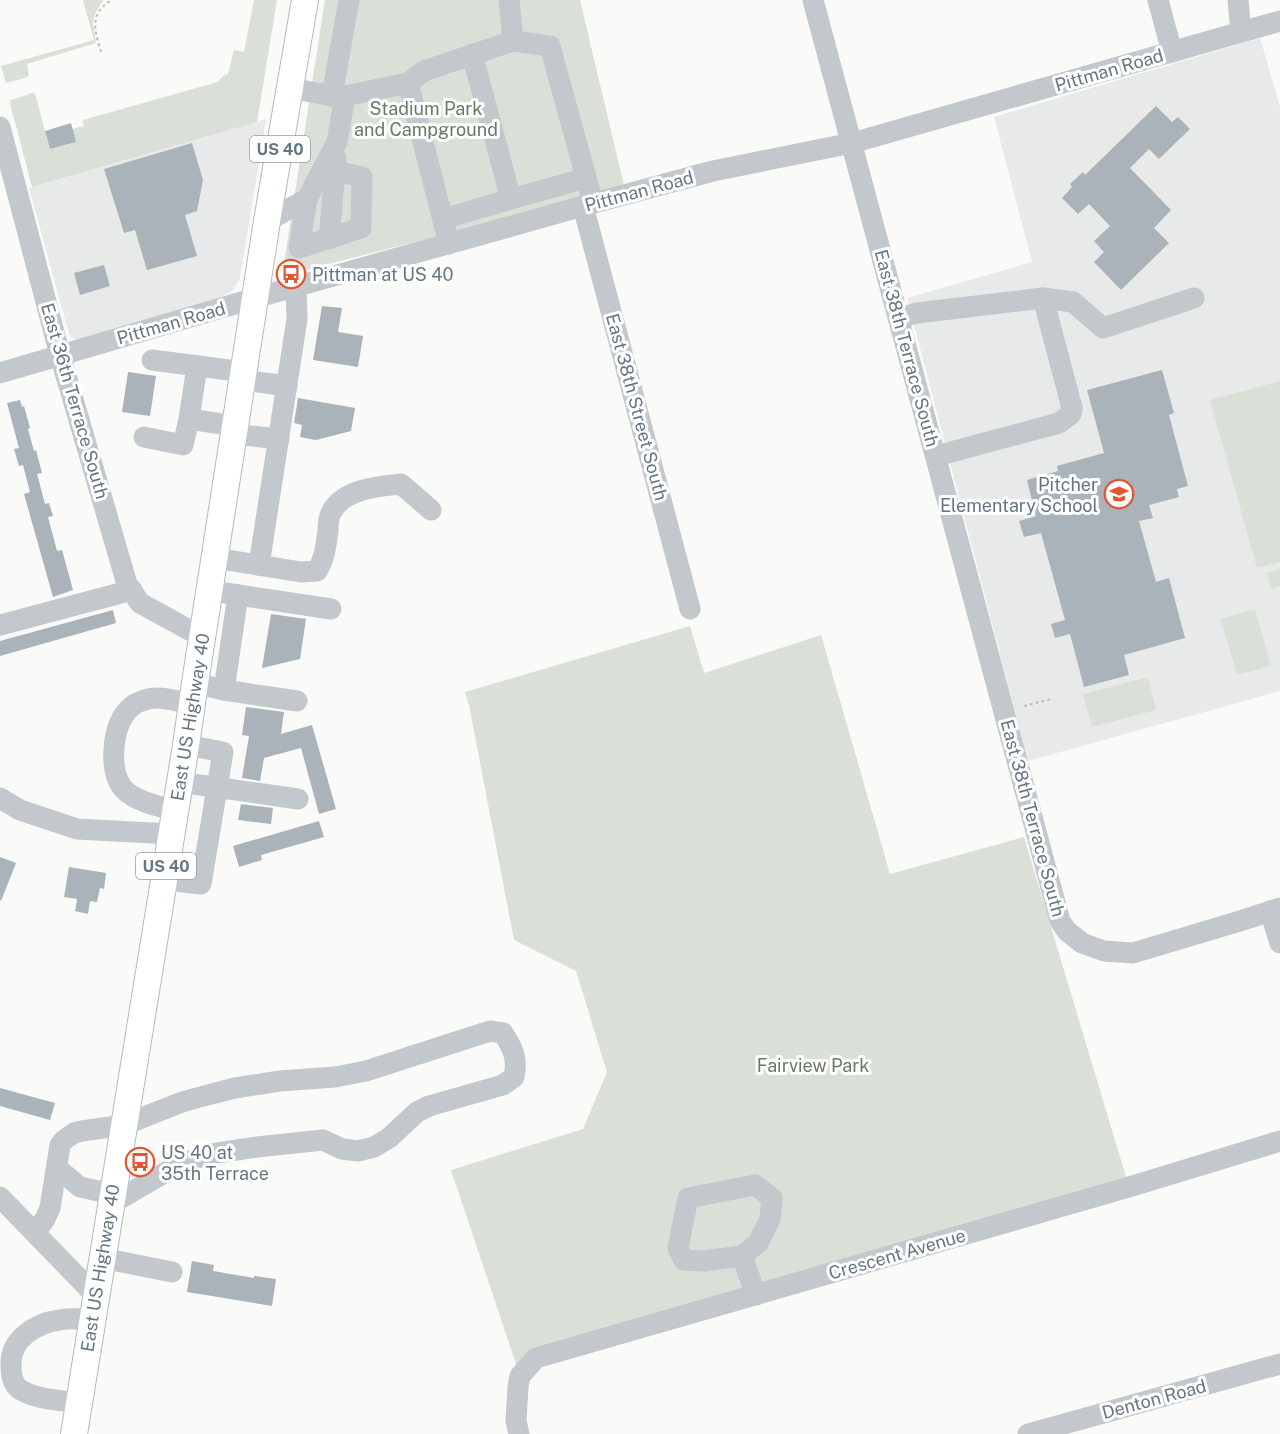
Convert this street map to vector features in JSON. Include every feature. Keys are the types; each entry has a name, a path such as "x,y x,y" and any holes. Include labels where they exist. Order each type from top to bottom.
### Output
{"main road":[{"name":"East US Highway 40","path":"74,1434 186,745 267,221 305,0"}],"street":[{"path":"329,239 338,142 338,96 349,0"},
{"path":"290,88 338,96 408,83 424,71 513,41 509,0"},
{"name":"East 38th Terrace South","path":"813,0 1060,921 1067,931 1082,943 1104,951 1133,952 1275,909"},
{"path":"1158,0 1172,52"},
{"path":"1238,0 1241,32"},
{"name":"Pittman Road","path":"0,373 255,298 588,205 713,171 852,143 1280,21"},
{"name":"East 38th Street South","path":"513,41 550,46 586,178 588,205 690,609"},
{"path":"472,54 511,200"},
{"path":"408,83 449,244"},
{"name":"East 36th Terrace South","path":"0,127 60,356 128,584 140,603 202,637"},
{"path":"335,171 362,177 361,228 299,248 308,199 338,142"},
{"path":"442,219 586,178"},
{"path":"267,221 308,199"},
{"path":"259,565 297,319 296,287"},
{"path":"899,318 917,313 1042,298 1073,302 1103,328 1194,298"},
{"path":"936,456 1059,423 1071,414 1072,408 1042,298"},
{"path":"152,360 197,366 287,386"},
{"path":"144,437 183,445 197,366"},
{"path":"189,419 279,439"},
{"path":"215,558 301,572 317,571 323,561 330,513 341,501 361,489 401,484 431,510"},
{"path":"0,625 132,590"},
{"path":"209,591 331,609"},
{"path":"224,690 238,595"},
{"path":"173,822 128,793 118,779 114,764 115,738 127,710 142,700 224,690 297,701"},
{"path":"164,880 201,884 223,752 186,745"},
{"path":"179,782 298,799"},
{"path":"0,798 20,810 77,829 173,822"},
{"path":"1275,909 1280,943"},
{"path":"35,1233 50,1208 60,1145 69,1136 82,1131 124,1125 182,1102 235,1088 280,1081 334,1077 366,1071 490,1031 503,1033 513,1048 517,1066 514,1077 503,1085 429,1106 417,1112 389,1138 374,1147 358,1151 342,1149 323,1140 204,1155 112,1199 80,1187 57,1168"},
{"name":"Crescent Avenue","path":"519,1434 516,1421 520,1376 536,1358 1129,1187 1280,1141"},
{"path":"755,1185 772,1198 770,1219 758,1243 742,1256 703,1261 684,1260 678,1248 688,1198 755,1185"},
{"path":"0,1197 35,1233 94,1308 35,1327 18,1340 11,1357 12,1377 18,1389 40,1398 79,1402"},
{"path":"742,1256 756,1295"},
{"path":"102,1258 172,1272"},
{"name":"Denton Road","path":"1028,1434 1280,1365"}],"path":[{"path":"101,52 95,33 95,22 98,12 110,0"},
{"path":"1024,706 1051,699"}],"shaded area":[{"name":"Pitcher Elementary School","path":"1260,38 1280,107 1280,691 1028,761 907,298 1032,262 994,117"},
{"path":"266,119 240,278 233,290 219,298 78,340 71,337 29,188"}],"green space":[{"path":"83,0 103,0 93,23 96,43 27,64 28,77 6,83 1,66 94,40"},
{"path":"254,0 277,0 257,122 32,187 11,100 35,94 50,149 76,142 72,129 84,126 83,120 214,83 228,74 234,50 244,52"},
{"name":"Stadium Park and Campground","path":"325,0 580,0 626,194 434,237 282,276"},
{"path":"1280,381 1280,562 1257,568 1210,400"},
{"path":"1280,569 1280,586 1271,589 1267,573"},
{"path":"1255,609 1271,666 1237,675 1221,619"},
{"name":"Fairview Park","path":"690,626 704,673 821,635 890,874 1024,837 1129,1187 536,1358 520,1376 451,1170 583,1129 607,1072 576,971 514,940 465,692"},
{"path":"1148,677 1156,710 1092,727 1083,694"}],"building":[{"path":"1156,106 1172,122 1178,117 1190,129 1159,159 1149,149 1130,168 1171,210 1154,228 1169,243 1121,290 1094,262 1104,252 1094,241 1110,226 1089,204 1078,214 1062,198 1072,187 1070,184 1083,172 1085,175"},
{"path":"71,123 76,142 50,149 45,131"},
{"path":"192,143 203,180 197,211 185,215 197,256 147,270 135,230 124,233 104,169"},
{"path":"104,265 110,286 80,295 74,273"},
{"path":"322,306 342,308 338,332 363,336 358,367 313,360"},
{"path":"1162,370 1174,413 1169,415 1188,486 1177,489 1179,497 1149,505 1153,518 1139,521 1156,582 1169,578 1185,638 1124,655 1129,675 1084,687 1070,634 1055,638 1051,624 1065,620 1041,533 1024,537 1019,521 1036,516 1027,480 1058,471 1057,466 1104,453 1087,390"},
{"path":"128,372 156,376 150,416 122,412"},
{"path":"298,398 355,408 351,431 316,440 300,437 302,425 294,423"},
{"path":"20,400 22,407 24,406 30,428 28,429 42,473 37,474 45,504 49,503 53,516 48,517 57,551 62,550 73,590 53,597 24,494 30,492 23,465 19,466 14,449 19,448 7,403"},
{"path":"113,610 116,623 0,656 0,641"},
{"path":"271,614 306,619 300,659 262,668"},
{"path":"246,707 284,712 281,734 312,725 336,809 319,814 301,748 264,758 260,781 242,778 249,736 242,735"},
{"path":"241,804 273,808 271,824 238,820"},
{"path":"319,821 324,837 261,855 262,860 239,867 233,846"},
{"path":"0,857 16,863 1,901 0,900"},
{"path":"69,867 106,873 104,889 100,888 97,902 90,901 88,914 75,911 77,899 64,897"},
{"path":"0,1088 55,1103 50,1120 0,1106"},
{"path":"192,1261 214,1265 213,1271 276,1279 272,1306 187,1292"}],"place":[{"name":"Pittman at US 40","path":"291,274"},
{"name":"Pitcher Elementary School","path":"1119,494"},
{"name":"US 40 at 35th Terrace","path":"140,1162"}]}
